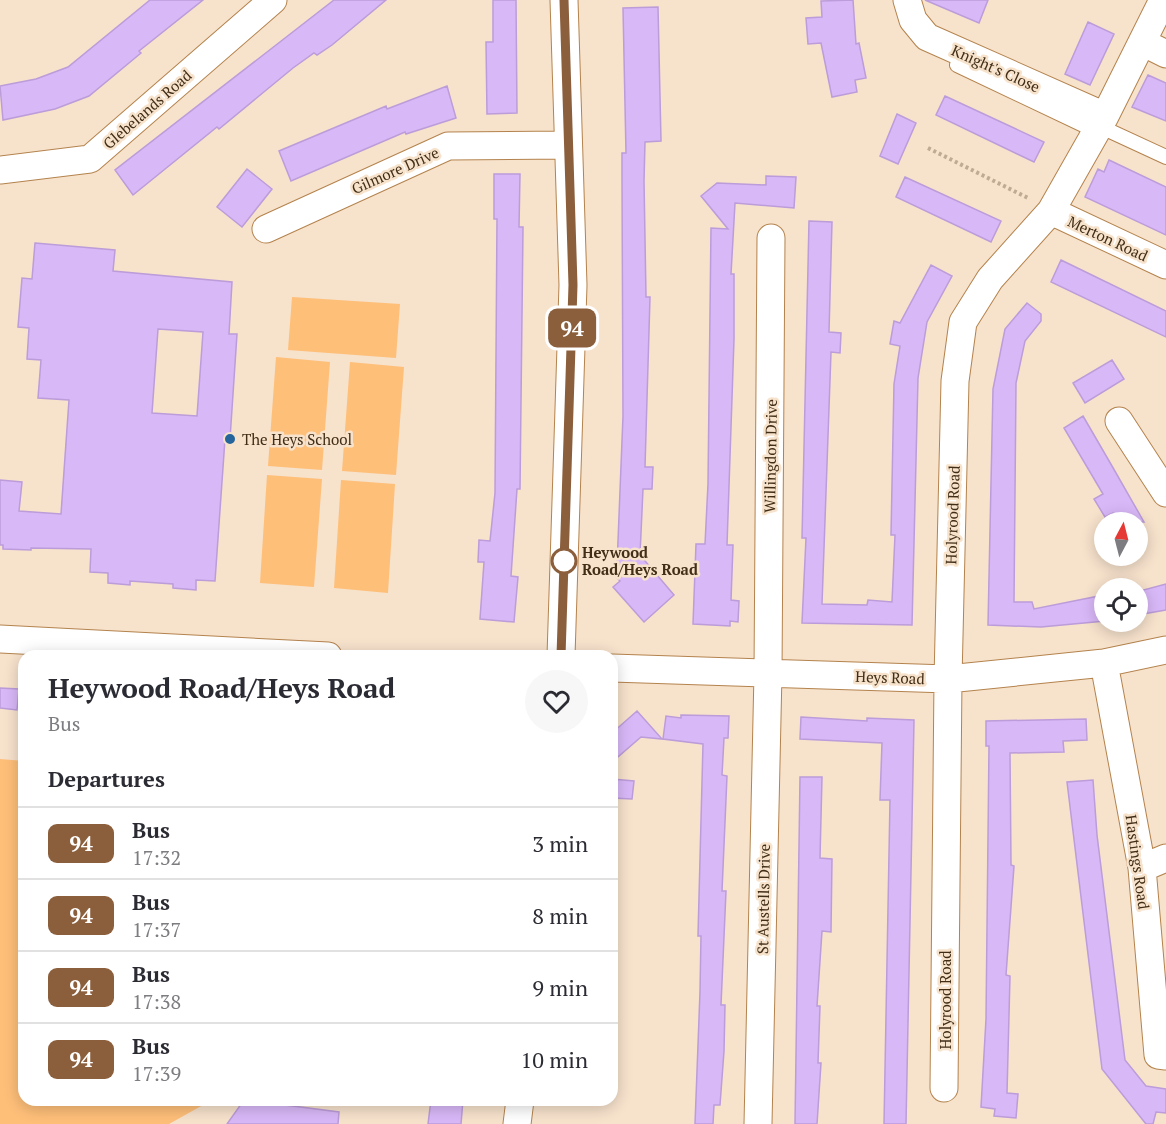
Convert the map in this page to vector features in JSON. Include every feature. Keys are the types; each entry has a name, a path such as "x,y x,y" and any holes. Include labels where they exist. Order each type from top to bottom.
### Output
{"street":[{"name":"Glebelands Road","path":"0,170 90,159 273,0"},
{"path":"561,650 573,285 564,0"},
{"name":"Knight's Close","path":"908,0 913,20 927,37 1100,124"},
{"name":"Holyrood Road","path":"944,1088 948,679 955,381 963,322 990,279 1051,211 1100,124 1163,0"},
{"path":"1142,42 1166,54"},
{"name":"Gilmore Drive","path":"266,229 448,146 567,145"},
{"name":"Merton Road","path":"1051,211 1166,265"},
{"name":"Willingdon Drive","path":"768,674 771,238"},
{"path":"1119,421 1166,493"},
{"path":"0,639 65,650"},
{"name":"Heys Road","path":"618,668 948,679 1104,663 1166,650"},
{"name":"Hastings Road","path":"1104,663 1154,863 1158,1055 1166,1056"},
{"name":"St Austells Drive","path":"758,1124 768,674"},
{"path":"517,1124 519,1106"}],"lane":[{"path":"957,65 1100,124 1166,157"}],"path":[{"path":"928,148 1051,211"}],"shaded area":[{"path":"292,297 400,304 396,358 288,350"},
{"path":"276,357 330,362 322,470 268,466"},
{"path":"350,362 404,367 396,475 342,471"},
{"path":"267,475 322,479 314,587 260,583"},
{"path":"341,480 395,484 388,593 334,588"},
{"path":"0,759 18,760 18,1106 201,1106 169,1124 0,1124"}],"building":[{"path":"150,0 203,0 139,51 141,53 89,96 55,109 3,120 0,86 36,79 68,67"},
{"path":"334,0 386,0 332,45 317,55 314,53 293,68 133,195 115,170"},
{"path":"493,0 516,0 517,113 487,114 486,42 493,42"},
{"path":"853,0 856,44 859,43 866,78 855,80 857,92 832,97 821,43 808,44 806,18 822,17 821,1"},
{"path":"925,0 988,0 979,23"},
{"path":"658,7 661,141 645,142 644,181 646,297 650,297 645,467 653,467 652,489 643,489 640,555 674,595 644,622 613,587 620,581 611,572 617,566 623,416 622,153 626,153 623,8"},
{"path":"1088,22 1114,34 1090,85 1065,74"},
{"path":"1148,75 1166,83 1166,121 1132,107"},
{"path":"447,86 456,118 406,134 405,132 291,181 279,151 386,106 387,109"},
{"path":"945,96 1044,142 1034,162 936,115"},
{"path":"897,114 916,123 898,164 880,156"},
{"path":"1109,160 1166,187 1166,235 1085,197 1098,169 1104,172"},
{"path":"247,169 272,189 242,227 217,207"},
{"path":"494,174 520,174 519,227 523,227 520,489 517,489 511,576 518,577 514,622 480,619 484,562 478,562 479,540 490,541 495,493 497,219 494,219"},
{"path":"766,176 796,177 794,208 735,203 731,274 734,274 734,339 727,545 733,545 731,600 739,601 738,622 730,621 730,626 693,624 696,544 705,544 708,484 711,228 728,229 701,196 717,183 766,185"},
{"path":"905,177 1001,221 991,242 896,197"},
{"path":"809,221 832,222 829,332 841,333 840,353 831,352 822,604 867,605 868,600 892,602 895,535 891,535 894,384 900,346 890,344 894,321 900,323 931,265 952,276 927,322 918,378 912,625 802,623 806,538 802,538"},
{"path":"35,243 115,250 113,271 232,282 229,334 237,334 230,439 225,439 215,581 196,580 196,590 173,588 173,584 130,581 130,585 108,583 108,573 90,572 91,549 3,549 3,545 0,545 0,480 22,482 19,511 61,514 69,400 38,398 41,360 27,359 29,328 18,327 22,278 32,279","holes":["158,329 203,332 197,416 152,413"]},
{"path":"1061,260 1166,311 1166,337 1051,282"},
{"path":"1027,303 1041,314 1041,321 1025,341 1016,383 1014,602 1032,602 1034,609 1094,597 1094,622 1041,627 988,625 993,389 1005,329"},
{"path":"1112,360 1124,379 1085,403 1073,383"},
{"path":"1083,416 1138,512 1102,512 1094,499 1103,494 1064,428"},
{"path":"1166,584 1166,610 1148,613 1148,589"},
{"path":"0,688 18,689 17,710 0,708"},
{"path":"637,711 662,739 641,737 618,757 618,728"},
{"path":"681,715 729,716 728,738 724,738 722,775 727,776 722,891 726,891 721,1005 725,1005 724,1051 720,1105 714,1105 713,1124 695,1124 700,992 701,936 698,936 703,744 663,739 666,716 681,718"},
{"path":"801,717 867,721 867,718 914,720 906,1124 884,1124 890,800 880,800 882,743 800,739"},
{"path":"1086,719 1087,740 1063,741 1064,752 1010,753 1011,865 1014,866 1006,975 1010,976 1007,1093 1018,1094 1016,1118 994,1116 995,1109 981,1107 986,1019 989,746 986,746 986,721"},
{"path":"800,777 822,777 820,858 832,859 831,932 822,931 817,1006 820,1006 818,1063 821,1063 817,1124 795,1124"},
{"path":"618,780 634,781 632,799 618,798"},
{"path":"1093,780 1097,835 1125,1060 1146,1086 1166,1089 1166,1113 1156,1112 1153,1124 1146,1124 1102,1069 1067,782"},
{"path":"240,1106 293,1106 339,1112 338,1124 227,1124"},
{"path":"430,1106 462,1106 461,1124 428,1124"}],"bus line":[{"name":"94","path":"561,650 573,285 564,0"}],"place":[{"name":"The Heys School","path":"230,439"},
{"name":"Heywood Road/Heys Road","path":"564,561"}]}
